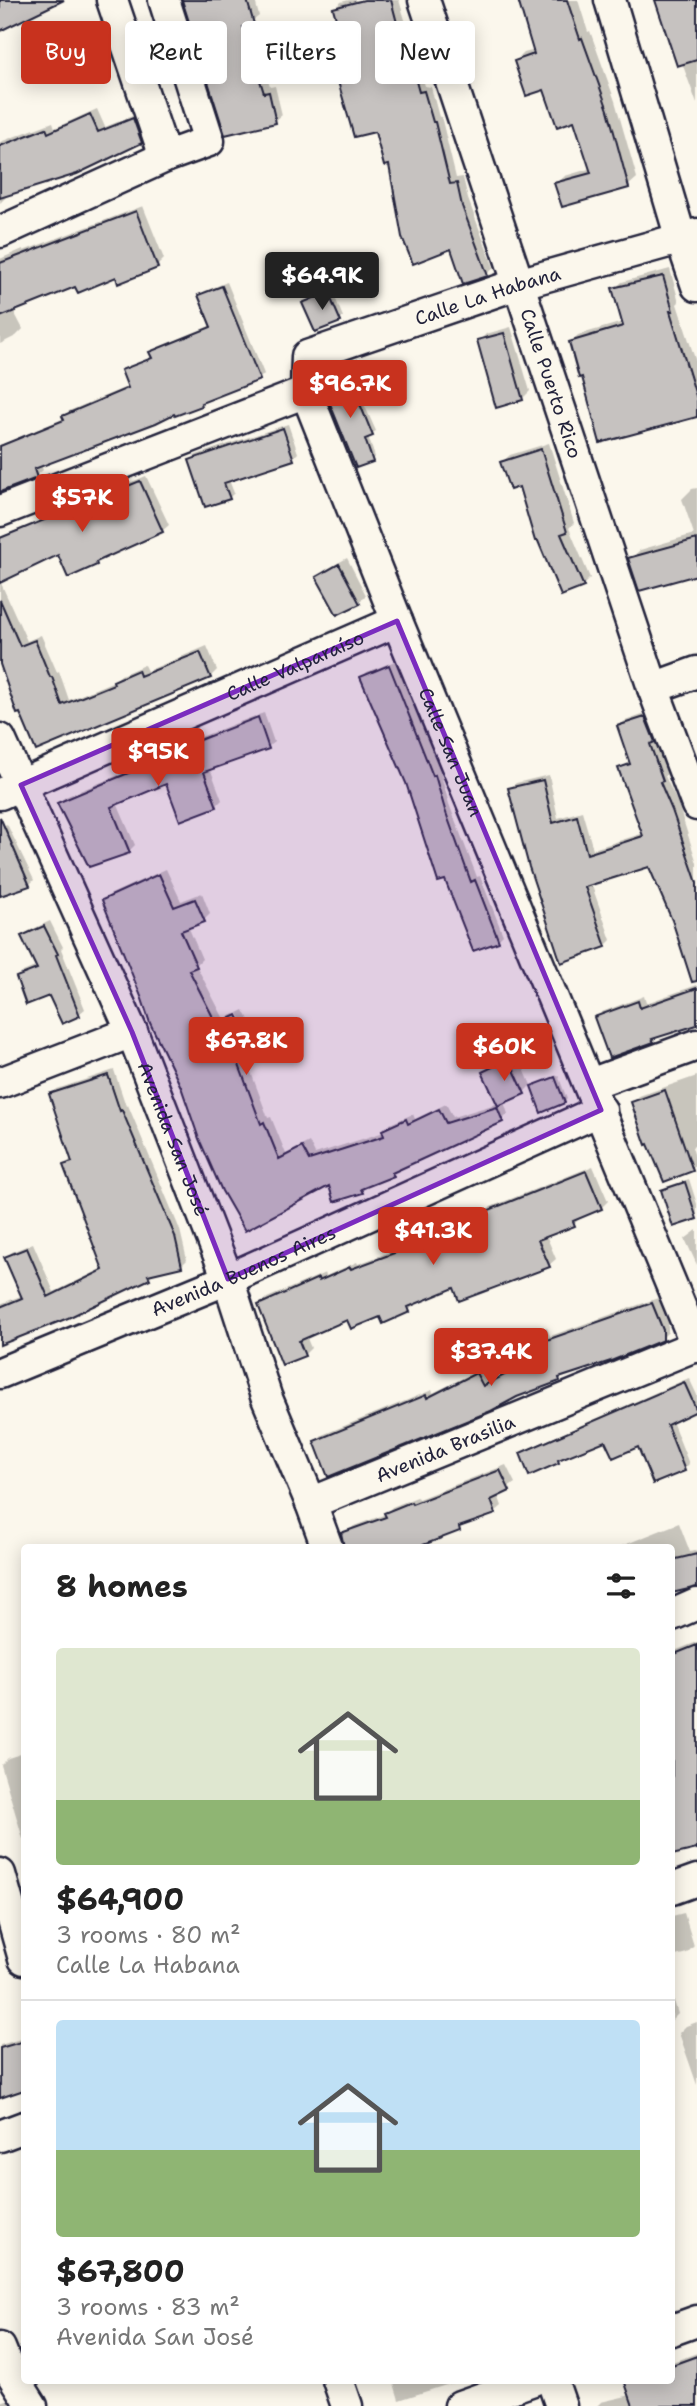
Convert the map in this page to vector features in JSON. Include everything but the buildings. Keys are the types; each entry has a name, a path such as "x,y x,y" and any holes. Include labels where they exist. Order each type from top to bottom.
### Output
{"street":[{"path":"112,0 165,157"},
{"path":"0,232 165,157 209,141 164,0"},
{"name":"Calle Puerto Rico","path":"424,0 653,688 697,805"},
{"path":"610,0 689,236 697,286"},
{"name":"Calle La Habana","path":"306,392 307,356 518,284 689,236"},
{"path":"0,511 306,392"},
{"name":"Calle San Juan","path":"306,392 397,621 697,1346"},
{"name":"Calle Valparaíso","path":"10,789 397,621"},
{"path":"653,688 697,672"},
{"name":"Avenida San José","path":"0,738 10,789 132,1032 228,1279 265,1396 326,1544"},
{"path":"0,1083 132,1032"},
{"name":"Avenida Buenos Aires","path":"0,1373 228,1279 697,1045"},
{"name":"Avenida Brasilia","path":"311,1503 697,1346"},
{"path":"675,1614 697,1604"},
{"path":"7,1880 21,1945"},
{"path":"675,1888 697,1880"},
{"path":"0,2136 21,2128"},
{"path":"675,2329 697,2321"},
{"path":"0,2348 8,2368 32,2406"},
{"path":"339,2384 347,2406"},
{"path":"460,2406 522,2384"},
{"path":"553,2384 561,2406"}],"highlighted area":[{"path":"397,621 601,1110 228,1279 132,1032 21,785"}]}
